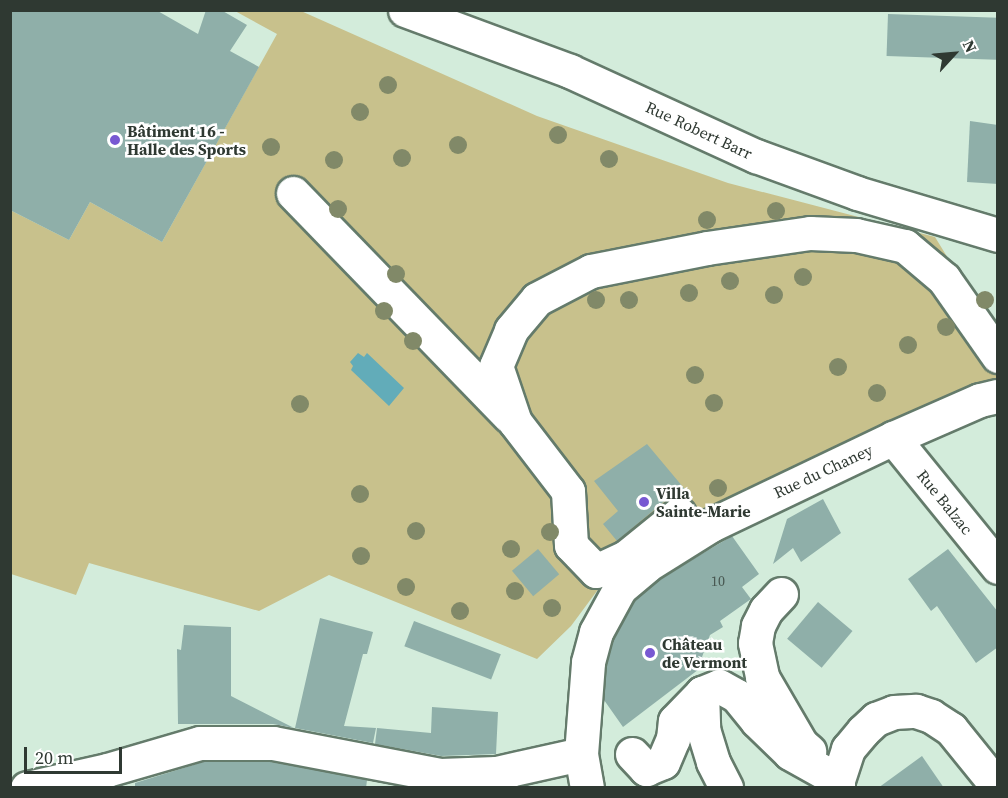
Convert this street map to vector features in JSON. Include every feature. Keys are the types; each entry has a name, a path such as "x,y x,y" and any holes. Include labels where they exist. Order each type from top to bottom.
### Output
{"street":[{"name":"Rue Robert Barr","path":"405,10 570,71 756,156 857,193 998,235"},
{"path":"293,193 514,422 568,491 571,545 596,571 626,556 679,514"},
{"path":"514,422 496,366 511,330 537,299 591,271 708,248 810,233 856,235 904,246 944,279 998,356"},
{"name":"Rue du Chaney","path":"587,788 581,754 588,662 596,632 620,588 647,565 711,525 893,438 980,400 998,396"},
{"name":"Rue Balzac","path":"893,438 998,567"},
{"path":"781,594 765,610 758,626 755,644 762,677 801,744 838,784"},
{"path":"632,754 646,769 663,762 673,739 675,721 702,693 719,686 737,696 757,721 790,753 838,784"},
{"path":"702,693 703,729 726,788"},
{"path":"838,784 848,749 876,719 894,712 916,711 932,716 951,729 998,787"},
{"path":"27,788 107,770 200,742 273,743 440,775 496,773 581,754"}],"shaded area":[{"path":"235,11 301,11 537,116 728,183 935,237 997,338 997,382 611,572 571,626 537,659 329,575 259,611 89,563 76,595 11,574 10,210 69,240 90,202 162,242 277,34"}],"water":[{"path":"358,353 364,357 367,353 404,388 389,406 351,370 353,366 350,362"}],"building":[{"name":"Bâtiment 16 - Halle des Sports","path":"10,10 156,10 198,34 206,10 221,10 247,25 230,51 259,67 162,242 90,202 69,240 10,210"},
{"path":"888,14 998,18 996,60 887,56"},
{"path":"970,121 998,125 998,184 967,182"},
{"name":"Villa Sainte-Marie","path":"647,444 688,493 667,499 617,541 603,524 618,511 594,481"},
{"path":"823,499 841,533 801,562 793,548 773,564 787,519"},
{"path":"732,536 759,574 742,587 751,599 720,621 723,627 710,635 702,657 707,663 623,727 604,700 607,665 614,639 635,600 658,580"},
{"path":"538,549 559,574 533,596 512,571"},
{"path":"948,549 998,612 998,647 976,663 937,606 931,611 908,579"},
{"path":"818,602 852,631 822,668 787,639"},
{"path":"320,618 373,632 367,654 363,654 344,726 376,728 373,743 295,728"},
{"path":"414,621 501,654 491,680 404,646"},
{"path":"184,625 231,627 231,696 294,728 273,724 178,724 177,649 181,650"},
{"path":"432,707 498,712 496,754 441,756 375,744 377,728 431,733"},
{"path":"922,756 944,788 878,788"},
{"path":"203,762 271,762 367,780 366,788 135,788 135,783"}],"place":[{"name":"Bâtiment 16 - Halle des Sports","path":"115,140"},
{"name":"Villa Sainte-Marie","path":"644,502"},
{"name":"Château de Vermont","path":"650,653"}]}
